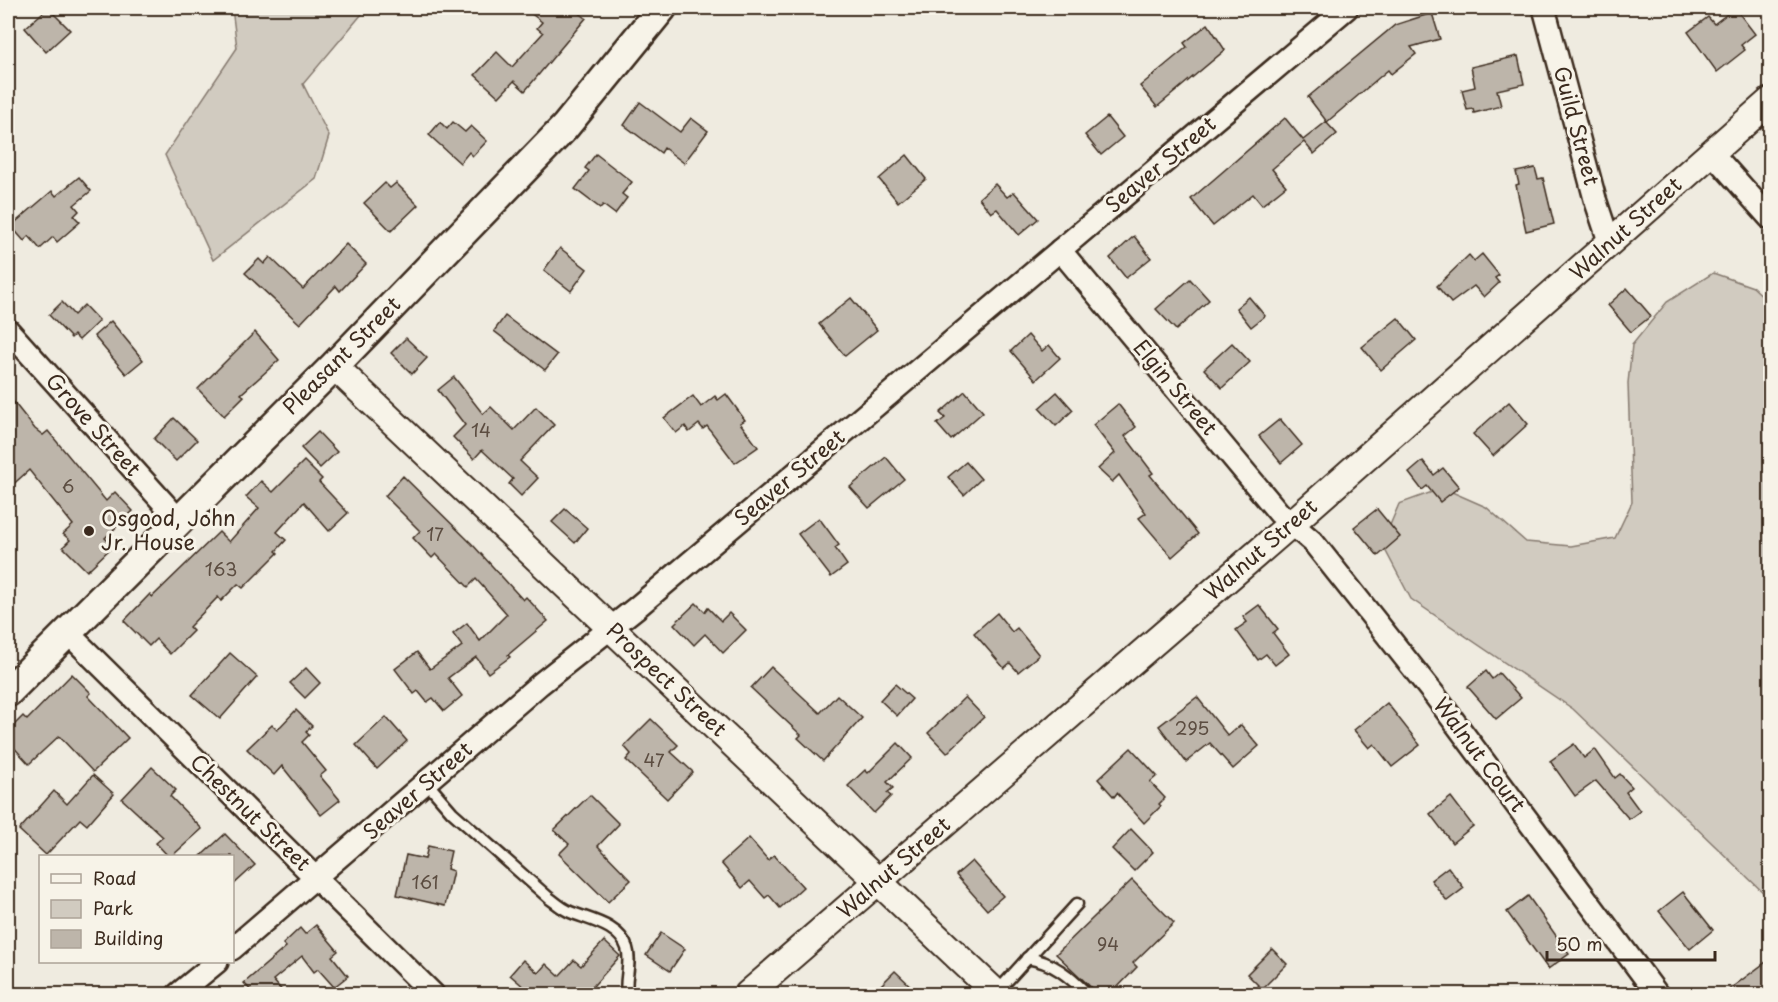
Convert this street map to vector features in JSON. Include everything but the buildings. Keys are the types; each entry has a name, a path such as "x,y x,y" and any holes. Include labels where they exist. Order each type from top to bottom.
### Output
{"main road":[{"name":"Pleasant Street","path":"8,692 334,366 565,127 662,8"}],"street":[{"name":"Seaver Street","path":"234,947 428,783 540,684 611,628 1347,8"},
{"name":"Guild Street","path":"1544,8 1610,244"},
{"name":"Walnut Street","path":"748,994 1291,524 1770,100"},
{"path":"1712,153 1770,218"},
{"name":"Elgin Street","path":"1060,250 1279,513 1291,524"},
{"name":"Grove Street","path":"8,330 179,520"},
{"name":"Prospect Street","path":"334,366 996,994"},
{"name":"Walnut Court","path":"1291,524 1313,542 1436,697 1657,994"},
{"name":"Chestnut Street","path":"67,632 433,994"},
{"path":"178,994 217,963"}],"lane":[{"path":"428,783 452,812 549,898 566,910 613,930 626,946 627,994"},
{"path":"996,994 1077,904"},
{"path":"1027,958 1055,967 1087,994"}],"green space":[{"path":"232,8 367,8 303,84 329,136 316,179 213,260 165,155 237,48"},
{"path":"1713,273 1753,287 1770,303 1770,899 1573,709 1411,599 1382,544 1399,504 1443,488 1486,507 1526,542 1571,546 1615,538 1632,502 1628,383 1632,345 1667,302"}],"place":[{"name":"Osgood, John Jr. House","path":"89,531"}]}
